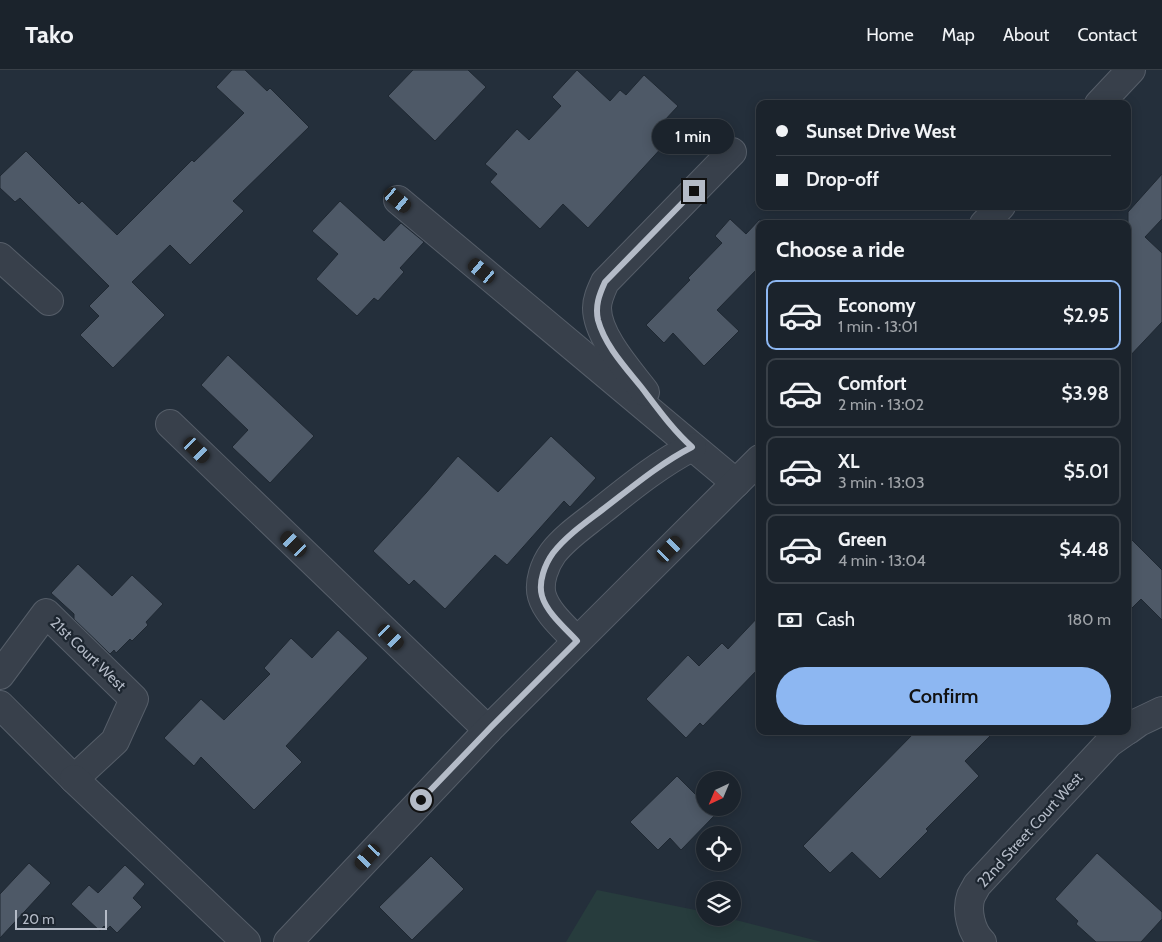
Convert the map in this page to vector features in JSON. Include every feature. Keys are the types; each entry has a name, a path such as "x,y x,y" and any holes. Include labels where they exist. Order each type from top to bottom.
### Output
{"street":[{"path":"1102,100 1131,70"},
{"path":"685,441 613,350 599,321 598,301 605,282 732,152"},
{"path":"398,200 736,484"},
{"path":"988,220 997,210"},
{"path":"0,257 49,301"},
{"path":"170,424 488,730"},
{"path":"577,641 550,610 542,595 542,577 546,564 552,553 567,538 658,467 685,441"},
{"path":"288,942 488,730 756,463"},
{"name":"21st Court West","path":"0,675 46,613 134,699 115,741 74,779"},
{"path":"0,705 74,779 246,942"},
{"name":"22nd Street Court West","path":"1131,728 1162,711"},
{"name":"22nd Street Court West","path":"982,942 973,930 969,912 970,897 977,885 1109,743 1121,735"}],"green space":[{"path":"597,890 696,910 696,926 741,926 741,921 822,942 566,942"}],"building":[{"path":"232,70 245,70 267,91 270,88 309,127 233,201 244,211 190,265 170,245 132,282 165,315 113,368 80,335 99,316 89,306 109,286 20,198 15,202 0,188 0,176 26,151 79,204 82,201 117,235 192,160 194,162 244,113 216,87"},
{"path":"413,70 468,70 486,87 435,141 388,96"},
{"path":"577,70 610,101 620,90 626,95 644,75 678,106 664,121 676,132 588,228 563,204 540,229 490,182 497,174 485,164 517,129 529,140 561,106 552,97"},
{"path":"1162,174 1162,219 1145,237 1162,253 1162,322 1131,355 1131,220 1128,220 1128,212"},
{"path":"340,201 384,241 401,223 424,242 400,268 404,272 378,301 374,298 357,316 316,279 338,254 312,231"},
{"path":"730,219 746,234 756,223 756,270 717,310 739,331 704,366 673,333 664,343 646,325 690,280 688,278 722,243 715,236"},
{"path":"228,355 314,436 270,483 232,447 248,430 201,385"},
{"path":"551,436 596,478 570,507 564,501 507,565 495,555 445,609 414,580 409,585 373,551 458,456 498,492"},
{"path":"1131,539 1162,570 1162,620 1141,599 1131,609"},
{"path":"78,564 112,596 132,575 163,604 146,622 148,625 132,641 130,639 116,653 114,650 110,654 74,619 74,614 51,593"},
{"path":"756,619 756,671 703,726 700,723 686,738 646,699 688,655 699,666 722,643 728,649"},
{"path":"338,630 368,658 286,746 302,762 254,810 201,757 194,766 164,738 201,699 224,720 270,674 264,668 291,638 312,658"},
{"path":"912,735 991,735 965,761 979,776 880,879 852,852 830,873 803,846"},
{"path":"677,776 696,795 696,816 714,816 704,826 696,826 696,835 681,850 670,838 658,850 630,822"},
{"path":"1097,853 1162,912 1162,919 1141,942 1096,942 1076,924 1078,921 1055,899"},
{"path":"431,856 464,889 412,940 379,907"},
{"path":"29,863 51,883 0,938 0,894"},
{"path":"125,865 145,884 133,898 142,907 117,933 110,926 107,929 104,926 100,931 71,904 89,885 98,893"}],"route":[{"path":"421,800 577,641 550,610 542,595 542,577 552,553 567,538 658,467 692,447 678,435 613,350 599,321 597,308 599,294 605,282 694,191"}]}
